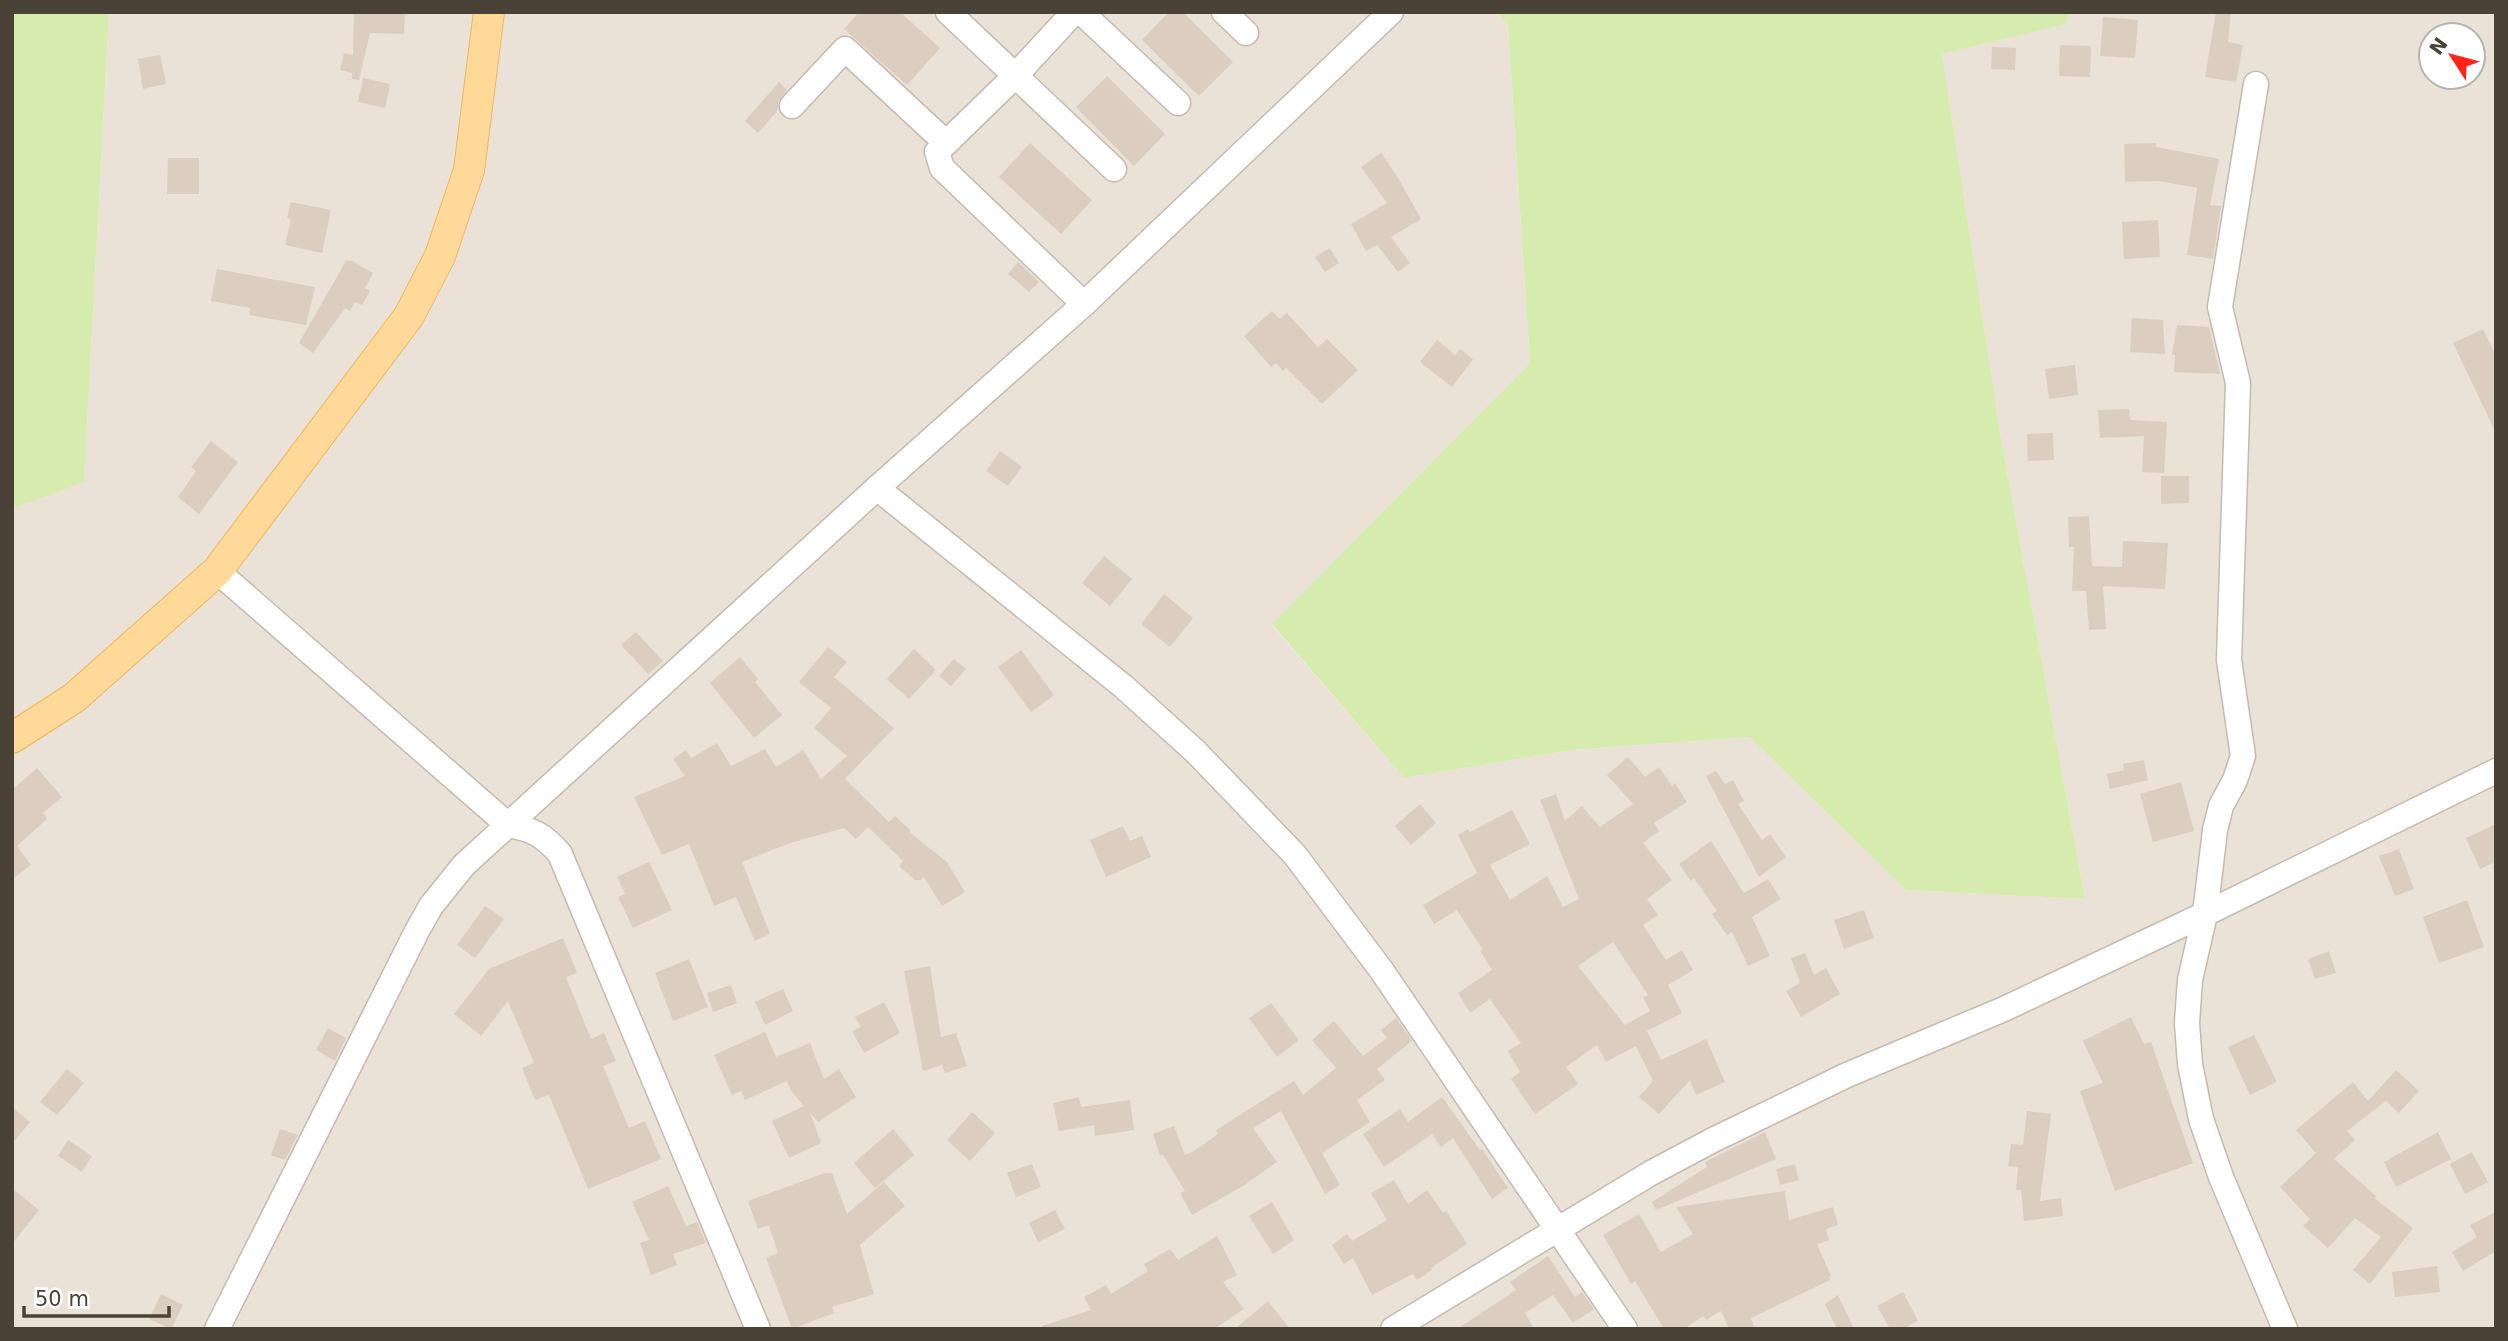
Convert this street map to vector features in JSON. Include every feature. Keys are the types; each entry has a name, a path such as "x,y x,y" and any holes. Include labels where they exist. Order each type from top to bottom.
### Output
{"main road":[{"path":"12,738 74,698 217,571 409,316 440,256 469,170 489,12"}],"street":[{"path":"948,12 1114,169"},
{"path":"1074,12 1015,76 937,152 942,168 1084,304"},
{"path":"1081,12 1178,103"},
{"path":"1224,12 1247,33"},
{"path":"217,1329 416,931 445,887 464,865 877,488 1084,304 1391,12"},
{"path":"792,106 845,48 945,142"},
{"path":"2256,84 2220,307 2238,383 2229,660 2243,756 2235,780 2221,806 2215,830 2205,914 2190,980 2188,1023 2190,1064 2201,1119 2221,1177 2285,1329"},
{"path":"877,488 1124,687 1196,752 1295,855 1382,971 1625,1329"},
{"path":"217,571 508,825 529,828 538,833 560,854 758,1329"},
{"path":"1393,1329 1651,1173 1713,1140 1847,1075 2004,1009 2496,771"}],"shaded area":[{"path":"109,12 1498,12 1508,26 1530,363 1272,625 1404,778 1573,750 1751,737 1906,890 2085,899 2002,444 1942,54 2065,24 2071,12 2496,12 2496,1329 12,1329 12,509 84,481"}],"green space":[{"path":"12,12 109,12 84,482 12,509"},
{"path":"1498,12 2071,12 2066,24 1942,54 2002,444 2085,899 1906,890 1750,737 1573,750 1404,778 1272,624 1530,363 1508,26"}],"building":[{"path":"354,12 405,12 404,34 370,33 359,80 352,79 352,73 340,70 344,53 353,55"},
{"path":"859,12 900,12 940,48 907,85 844,29"},
{"path":"1169,12 1183,12 1233,62 1199,96 1142,40"},
{"path":"2216,12 2231,12 2228,42 2243,45 2236,82 2205,77"},
{"path":"2103,17 2138,20 2135,58 2100,56"},
{"path":"2060,45 2091,46 2090,77 2059,76"},
{"path":"1992,47 2016,48 2015,70 1991,69"},
{"path":"160,55 166,84 143,89 138,59"},
{"path":"1107,76 1165,134 1134,166 1076,107"},
{"path":"363,78 390,84 385,108 358,102"},
{"path":"779,82 787,90 778,102 778,110 758,133 745,121"},
{"path":"1030,143 1092,200 1061,234 999,177"},
{"path":"2156,143 2156,147 2219,159 2210,205 2221,206 2213,259 2187,255 2197,188 2159,181 2125,182 2124,144"},
{"path":"1381,153 1421,219 1391,237 1410,263 1398,272 1377,245 1366,251 1351,224 1387,203 1361,167"},
{"path":"168,158 199,158 199,194 167,194"},
{"path":"291,202 331,210 322,253 285,245 291,219 287,218"},
{"path":"2158,220 2160,257 2124,259 2122,222"},
{"path":"1330,248 1339,263 1325,272 1315,257"},
{"path":"346,261 352,261 373,273 365,288 370,291 362,305 355,302 350,311 345,308 313,353 299,343"},
{"path":"1018,262 1039,282 1029,292 1008,274"},
{"path":"217,269 315,287 306,325 249,315 250,308 211,301"},
{"path":"1272,311 1280,319 1287,313 1318,347 1327,339 1358,370 1322,404 1286,368 1283,371 1276,363 1271,367 1244,336"},
{"path":"2132,318 2163,320 2165,354 2130,352"},
{"path":"2177,325 2209,327 2220,374 2174,372 2175,355 2172,355"},
{"path":"2483,329 2496,356 2496,433 2453,343"},
{"path":"1437,340 1455,355 1460,349 1473,359 1452,387 1420,362"},
{"path":"2075,365 2078,395 2049,399 2045,369"},
{"path":"2129,409 2130,420 2167,422 2164,473 2142,472 2144,436 2100,438 2098,410"},
{"path":"2053,433 2054,460 2028,461 2027,434"},
{"path":"211,441 238,462 199,514 178,497 196,471 191,467"},
{"path":"1000,451 1022,467 1008,486 986,471"},
{"path":"2161,476 2189,476 2189,503 2161,504"},
{"path":"2089,516 2092,566 2122,567 2123,541 2168,543 2165,589 2103,586 2106,629 2089,630 2086,591 2072,591 2074,547 2069,547 2068,517"},
{"path":"1104,556 1132,579 1110,606 1082,583"},
{"path":"1164,594 1193,618 1170,647 1141,624"},
{"path":"636,632 663,661 648,674 621,645"},
{"path":"828,647 847,662 834,677 894,728 845,779 889,822 895,816 911,831 909,832 947,862 965,892 942,906 924,877 915,880 899,866 903,861 868,827 856,839 844,828 790,843 742,862 770,934 755,941 736,897 714,906 689,844 662,855 634,797 685,776 673,759 686,750 691,758 717,743 731,766 765,749 776,767 803,750 821,779 847,756 814,728 831,708 799,682"},
{"path":"914,649 936,670 909,699 887,679"},
{"path":"1021,650 1054,695 1031,712 998,667"},
{"path":"740,657 758,679 755,682 782,715 754,738 710,683"},
{"path":"954,659 966,669 951,686 939,676"},
{"path":"1628,757 1645,777 1659,767 1672,786 1675,783 1687,802 1654,823 1659,831 1643,843 1672,880 1647,899 1658,915 1643,925 1666,960 1682,950 1693,970 1668,985 1682,1013 1647,1031 1661,1060 1706,1039 1725,1082 1696,1095 1690,1080 1659,1114 1639,1097 1653,1081 1636,1046 1606,1062 1597,1045 1566,1067 1578,1084 1535,1114 1511,1079 1520,1072 1508,1051 1521,1043 1490,999 1470,1013 1458,993 1492,970 1480,951 1483,950 1457,910 1434,924 1423,905 1477,873 1458,835 1468,829 1470,832 1512,810 1530,844 1490,865 1510,900 1547,876 1563,907 1579,899 1540,800 1556,794 1565,821 1582,806 1600,827 1633,804 1607,775","holes":["1613,942 1648,995 1643,997 1650,1011 1625,1025 1578,966"]},
{"path":"2144,760 2148,780 2110,789 2107,774 2124,770 2123,764"},
{"path":"37,768 62,797 43,813 47,819 17,846 31,865 12,879 12,790"},
{"path":"1716,771 1725,784 1733,780 1744,801 1738,804 1762,840 1770,834 1786,857 1759,877 1706,776"},
{"path":"2181,782 2194,831 2153,842 2140,794"},
{"path":"1420,804 1436,823 1411,845 1395,826"},
{"path":"2496,824 2496,862 2480,869 2466,838"},
{"path":"1123,826 1130,841 1142,836 1151,857 1106,877 1090,840"},
{"path":"1711,841 1744,893 1768,879 1781,899 1752,917 1770,956 1748,966 1732,932 1727,935 1712,914 1717,911 1694,878 1691,881 1679,864"},
{"path":"2399,849 2414,889 2395,896 2379,856"},
{"path":"649,862 672,910 633,928 618,897 625,894 617,877"},
{"path":"2467,900 2484,947 2439,963 2423,917"},
{"path":"485,906 504,919 475,958 457,945"},
{"path":"1864,910 1874,938 1844,949 1834,920"},
{"path":"563,938 577,973 566,977 591,1039 604,1033 616,1061 603,1066 629,1128 645,1121 661,1159 588,1189 549,1095 535,1100 522,1068 534,1063 508,1001 481,1036 454,1014 489,969"},
{"path":"2329,951 2336,973 2315,979 2308,959"},
{"path":"1805,953 1814,975 1826,968 1840,994 1801,1017 1786,991 1800,983 1791,958"},
{"path":"689,959 708,1007 673,1021 655,973"},
{"path":"930,966 941,1037 956,1033 967,1066 945,1073 942,1065 923,1071 904,971"},
{"path":"731,985 737,1003 713,1012 707,993"},
{"path":"783,989 793,1011 765,1025 755,1002"},
{"path":"884,1002 900,1033 864,1053 852,1031 861,1027 855,1017"},
{"path":"1271,1003 1299,1040 1277,1057 1249,1018"},
{"path":"2131,1017 2144,1044 2151,1042 2193,1163 2115,1191 2080,1091 2103,1083 2083,1041"},
{"path":"1396,1018 1412,1041 1377,1069 1385,1080 1357,1100 1370,1122 1322,1153 1340,1185 1325,1194 1281,1111 1253,1128 1277,1162 1243,1186 1192,1215 1180,1193 1185,1191 1163,1155 1160,1156 1153,1134 1174,1126 1185,1155 1194,1151 1218,1134 1216,1130 1294,1081 1303,1095 1336,1068 1312,1040 1334,1021 1363,1056 1387,1038 1381,1030"},
{"path":"328,1028 346,1038 335,1061 316,1050"},
{"path":"765,1032 776,1057 810,1043 824,1079 839,1069 856,1097 818,1122 810,1113 821,1143 789,1158 772,1121 804,1106 791,1091 787,1081 745,1100 741,1091 732,1095 714,1055"},
{"path":"2254,1035 2277,1082 2250,1095 2228,1047"},
{"path":"67,1069 84,1083 57,1115 40,1102"},
{"path":"2396,1070 2419,1091 2399,1113 2386,1101 2347,1131 2355,1140 2334,1159 2377,1197 2374,1198 2413,1228 2370,1284 2353,1270 2381,1237 2355,1218 2328,1248 2303,1226 2310,1219 2280,1187 2316,1153 2296,1130 2353,1082 2368,1101"},
{"path":"1079,1097 1081,1107 1130,1100 1134,1130 1095,1136 1094,1125 1059,1131 1053,1103"},
{"path":"1442,1097 1508,1188 1492,1199 1453,1138 1441,1147 1432,1134 1384,1167 1363,1134 1400,1109 1408,1122"},
{"path":"12,1107 30,1122 12,1144"},
{"path":"2027,1111 2051,1114 2040,1201 2061,1198 2063,1216 2024,1221 2021,1190 2016,1190 2018,1167 2008,1166 2011,1144 2023,1145"},
{"path":"972,1112 995,1133 970,1161 947,1140"},
{"path":"280,1129 298,1135 285,1160 271,1155"},
{"path":"893,1129 914,1155 875,1188 854,1163"},
{"path":"1765,1132 1776,1159 1656,1210 1652,1202 1707,1167 1705,1162"},
{"path":"2438,1132 2451,1159 2396,1187 2384,1162"},
{"path":"68,1140 92,1156 82,1172 58,1156"},
{"path":"2472,1152 2488,1182 2465,1194 2450,1164"},
{"path":"1032,1164 1041,1187 1016,1197 1007,1173"},
{"path":"1795,1164 1799,1180 1780,1185 1776,1169"},
{"path":"825,1173 832,1173 847,1214 884,1182 905,1206 860,1245 874,1294 832,1307 834,1313 792,1329 766,1258 778,1253 769,1225 758,1229 748,1201"},
{"path":"1394,1180 1408,1204 1427,1190 1443,1213 1446,1211 1467,1244 1417,1280 1413,1274 1372,1295 1353,1258 1344,1264 1332,1245 1347,1234 1352,1241 1387,1220 1371,1193"},
{"path":"668,1186 686,1226 697,1222 706,1243 673,1254 677,1265 651,1275 640,1243 649,1240 632,1202"},
{"path":"12,1188 39,1210 12,1244"},
{"path":"1785,1191 1789,1220 1833,1207 1838,1225 1826,1229 1829,1240 1817,1244 1831,1276 1830,1280 1751,1318 1755,1329 1729,1329 1721,1311 1706,1320 1703,1316 1684,1329 1664,1329 1635,1281 1631,1284 1603,1235 1639,1214 1661,1252 1693,1234 1676,1207"},
{"path":"1272,1202 1294,1240 1273,1254 1249,1216"},
{"path":"1055,1210 1065,1229 1038,1242 1029,1223"},
{"path":"2496,1212 2496,1251 2463,1271 2452,1252 2477,1237 2470,1225"},
{"path":"1217,1236 1237,1275 1223,1282 1244,1309 1214,1329 1043,1329 1042,1326 1091,1310 1084,1297 1106,1285 1111,1294 1148,1271 1144,1264 1170,1249 1178,1260"},
{"path":"1548,1256 1575,1297 1582,1292 1594,1309 1573,1323 1553,1295 1525,1313 1534,1329 1457,1329 1516,1290 1510,1282"},
{"path":"2437,1266 2440,1292 2395,1297 2392,1272"},
{"path":"1903,1292 1918,1321 1903,1329 1890,1329 1877,1306"},
{"path":"161,1294 183,1305 171,1329 149,1319"},
{"path":"1838,1295 1854,1329 1837,1329 1825,1304"},
{"path":"1268,1301 1290,1329 1235,1329"}]}
